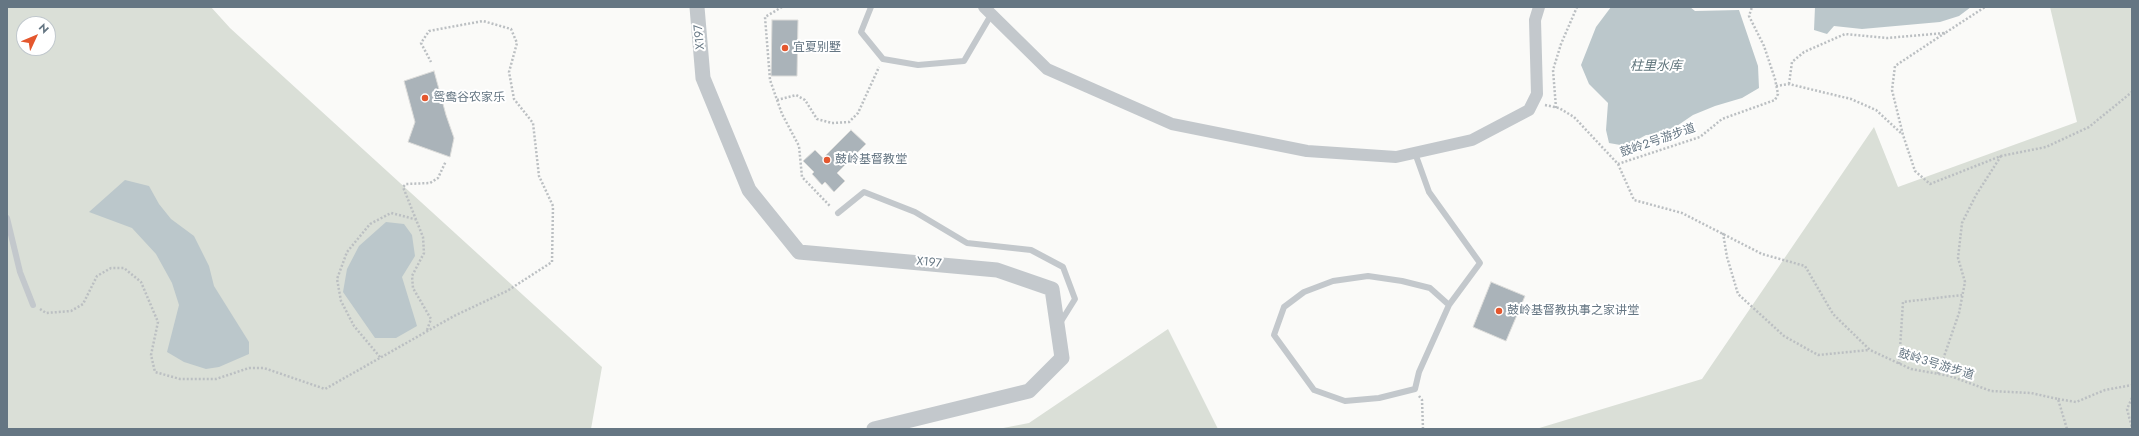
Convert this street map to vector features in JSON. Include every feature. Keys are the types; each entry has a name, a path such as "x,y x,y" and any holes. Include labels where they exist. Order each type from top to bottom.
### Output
{"street":[{"name":"X197","path":"697,7 703,78 749,190 799,252 997,270 1052,289 1062,358 1029,391 874,429"},
{"path":"988,11 1047,69 1172,124 1307,151 1396,157 1472,140 1529,110 1537,94 1534,20 1539,7"}],"lane":[{"path":"871,7 861,32 882,59 918,65 964,61 988,11"},
{"path":"1415,153 1429,192 1480,263 1448,305 1421,366 1415,389 1379,398 1345,401 1314,390 1274,335 1284,307 1304,292 1334,281 1368,276 1430,288 1448,305"},
{"path":"838,213 864,192 915,212 967,242 1031,250 1063,267 1075,299 1058,326"},
{"path":"7,218 20,272 33,305"}],"path":[{"path":"782,7 765,17 770,80 782,114 799,146 802,177 838,213"},
{"path":"1556,108 1553,70 1561,44 1577,7"},
{"path":"1752,7 1749,16 1764,46 1776,86 1789,84 1858,101 1876,110 1903,135"},
{"path":"1985,7 1895,66 1892,90 1903,135 1915,171 1930,184 2001,156 2046,147 2089,126 2132,92"},
{"path":"33,305 46,313 71,311 83,304 97,276 111,268 124,268 141,282 158,322 151,355 155,372 180,380 216,379 249,368 264,368 325,389 427,331 507,291 552,262 553,206 540,176 533,123 514,99 509,72 517,43 511,29 483,22 428,31 421,43 431,62"},
{"path":"1789,84 1792,62 1804,52 1845,34 1887,38 1945,33"},
{"path":"777,100 796,95 805,100 817,119 832,124 849,122 858,113 882,59"},
{"name":"鼓岭2号游步道","path":"1533,103 1556,108 1574,117 1618,164 1700,137 1722,120 1775,100 1778,94 1776,86"},
{"path":"1938,374 1959,313 1965,282 1958,258 1962,223 1976,195 2001,156"},
{"path":"427,331 431,319 413,288 412,282 412,276 424,253 423,237 418,220 407,200 403,187 406,184 430,183 438,178 446,160"},
{"name":"鼓岭3号游步道","path":"1618,164 1634,200 1682,213 1762,254 1805,266 1833,314 1870,350 1899,364 1911,369 1950,376 1991,391 2031,393 2058,400 2076,402 2105,390 2132,385"},
{"path":"380,357 354,326 341,301 337,279 347,252 370,224 391,213 418,220"},
{"path":"1723,233 1727,257 1738,294 1784,336 1818,355 1870,350"},
{"path":"1899,364 1903,302 1962,295"},
{"path":"1415,389 1422,400 1423,429"},
{"path":"2132,398 2127,409 2132,428"},
{"path":"2058,400 2067,429"}],"shaded area":[{"path":"7,7 211,7 230,28 602,367 591,429 7,429"},
{"path":"2050,7 2132,7 2132,429 1536,429 1702,379 1874,127 1898,187 2077,122"},
{"path":"1168,329 1218,429 998,429 1029,423"}],"water":[{"name":"柱里水库","path":"1611,7 1690,7 1695,11 1739,10 1758,66 1759,88 1742,98 1715,106 1693,115 1665,134 1646,135 1626,146 1609,143 1606,130 1608,103 1589,84 1581,65 1596,27"},
{"path":"1815,7 1971,7 1959,16 1940,22 1862,29 1834,26 1827,34 1814,30"},
{"path":"125,180 149,186 159,204 171,219 194,236 209,266 214,286 249,342 249,354 219,367 206,369 184,362 167,352 179,305 172,283 156,254 132,228 89,212"},
{"path":"386,222 404,224 412,235 415,256 402,277 417,326 396,338 375,338 343,292 347,269 359,246"}],"building":[{"name":"宜夏别墅","path":"772,20 798,20 797,76 771,76"},
{"name":"鸳鸯谷农家乐","path":"434,71 454,138 450,157 408,142 415,122 404,81"},
{"name":"鼓岭基督教堂","path":"851,130 866,144 837,173 845,181 834,192 825,182 822,185 812,174 814,172 803,161 815,150 823,158"},
{"name":"鼓岭基督教执事之家讲堂","path":"1491,282 1525,296 1506,341 1473,327"}],"place":[{"name":"宜夏别墅","path":"785,48"},
{"name":"鸳鸯谷农家乐","path":"425,98"},
{"name":"鼓岭基督教堂","path":"827,160"},
{"name":"鼓岭基督教执事之家讲堂","path":"1499,311"}]}
